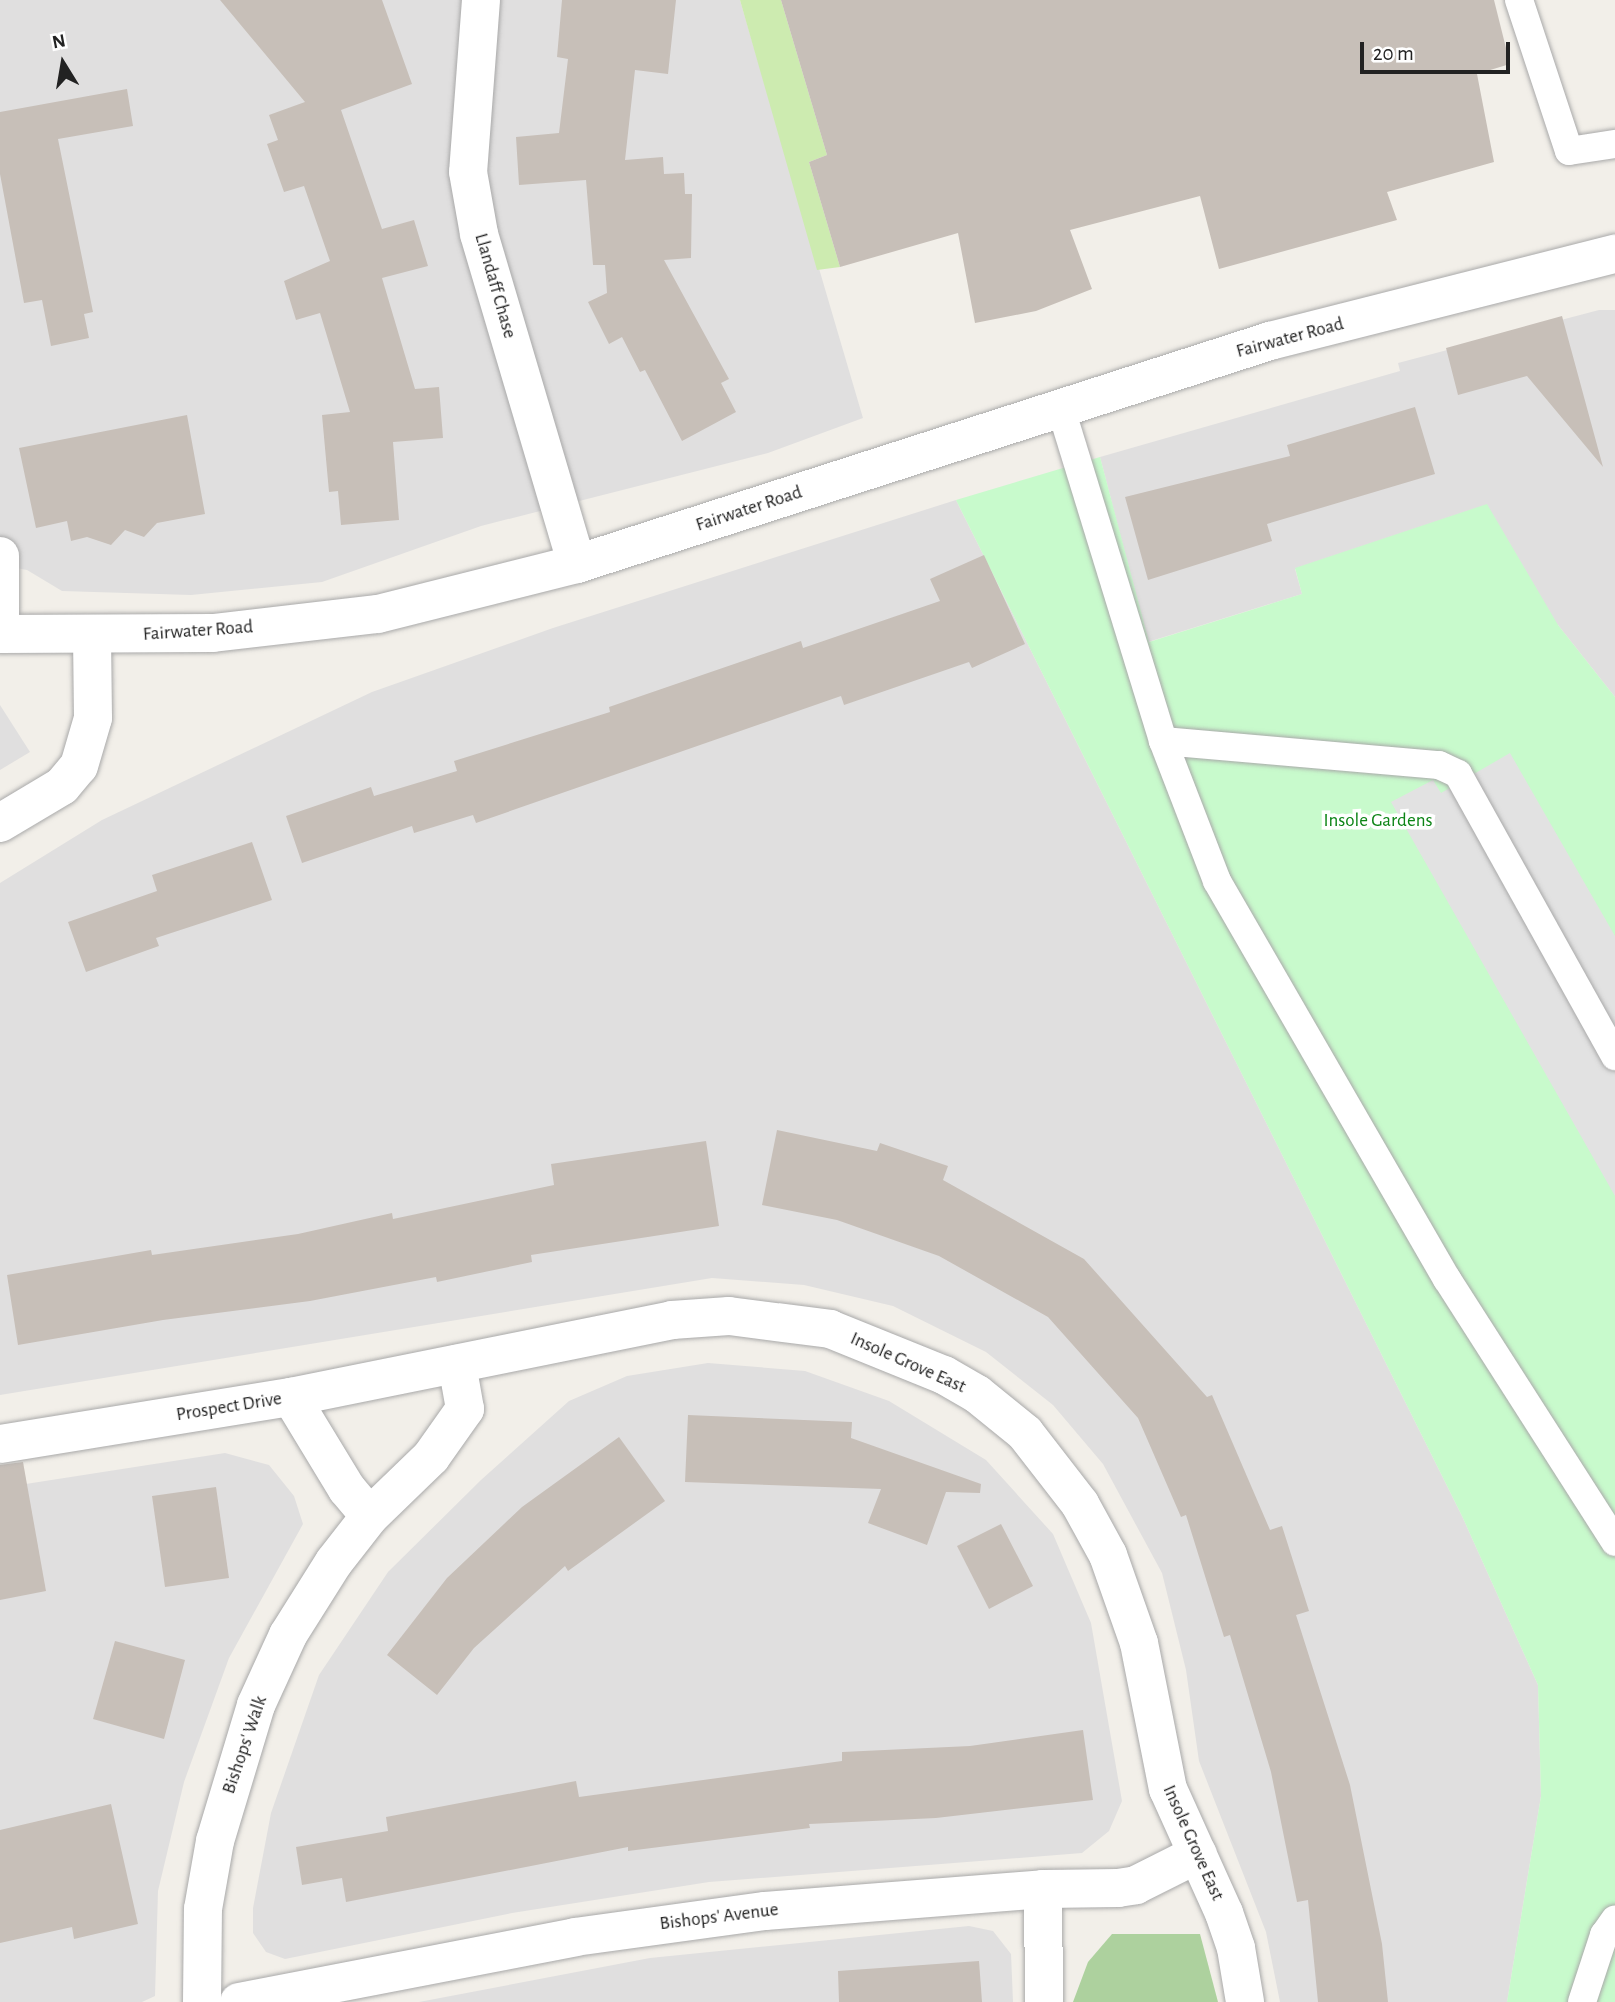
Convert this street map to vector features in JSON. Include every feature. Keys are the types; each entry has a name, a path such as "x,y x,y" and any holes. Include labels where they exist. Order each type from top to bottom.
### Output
{"street":[{"name":"Llandaff Chase","path":"481,0 469,127 470,184 479,234 577,564"},
{"name":"Fairwater Road","path":"0,634 92,637 213,633 378,614 577,564 1270,341 1615,254"},
{"path":"0,556 0,634"},
{"path":"0,823 62,786 79,766 93,718 92,637"},
{"name":"Insole Grove East","path":"457,1364 672,1320 729,1316 830,1329 891,1351 977,1394 1025,1433 1052,1465 1108,1555 1139,1643 1159,1759 1236,1948 1245,2002"},
{"name":"Prospect Drive","path":"0,1444 291,1397 457,1364"},
{"name":"Bishops' Walk","path":"202,2002 203,1909 236,1761 288,1635 370,1516 431,1457 465,1409 457,1364"},
{"path":"291,1397 347,1489 370,1516"},
{"name":"Bishops' Avenue","path":"239,2002 575,1937 680,1922 843,1903 1136,1885 1198,1854"},
{"path":"1044,1889 1044,2002"}],"lane":[{"path":"1518,0 1569,151 1615,144"},
{"path":"1061,409 1163,741 1217,881 1447,1279 1615,1542"},
{"path":"1163,741 1439,765 1458,774 1615,1056"},
{"path":"1582,2002 1604,1935 1615,1919"}],"shaded area":[{"path":"0,0 740,0 863,418 768,453 481,526 322,582 191,595 62,591 27,570 0,565"},
{"path":"1599,310 1615,310 1615,697 1558,625 1295,569 1302,594 1148,642 1100,457 1400,371 1398,363"},
{"path":"956,500 1462,1516 1538,1685 1541,1796 1507,2002 1280,2002 1266,1932 1199,1761 1186,1670 1162,1573 1103,1464 1053,1405 986,1352 893,1306 804,1285 712,1278 0,1395 0,883 102,820 372,692 553,628"},
{"path":"0,705 30,752 0,770"},
{"path":"1510,753 1615,936 1615,1196 1391,802 1433,780 1441,793"},
{"path":"708,1363 805,1371 889,1401 986,1460 1053,1534 1091,1623 1122,1801 1109,1831 1082,1853 709,1882 512,1913 285,1959 266,1952 253,1933 253,1908 271,1813 319,1675 388,1572 481,1480 569,1401 627,1376"},
{"path":"225,1453 269,1465 294,1496 303,1524 229,1658 184,1782 158,1891 155,1996 142,2002 0,2002 0,1488"},
{"path":"969,1926 993,1931 1011,1954 1013,2002 419,2002 650,1958"}],"green space":[{"path":"740,0 781,0 827,155 809,162 840,267 817,270"},
{"name":"Insole Gardens","path":"1100,457 1149,642 1302,594 1295,568 1487,504 1558,625 1615,697 1615,2002 1507,2002 1541,1796 1538,1685 1462,1516 956,500"},
{"path":"1112,1934 1200,1934 1218,2002 1073,2002 1088,1962"}],"building":[{"path":"220,0 382,0 412,84 341,110 382,229 414,220 428,266 382,278 415,389 439,387 443,438 393,442 399,520 341,525 338,491 329,492 322,415 350,412 320,313 296,320 284,281 330,261 304,186 284,192 267,144 278,140 269,115 305,102"},
{"path":"562,0 676,0 668,74 635,70 625,160 663,157 664,174 684,173 685,194 692,194 691,258 664,260 729,379 721,383 736,412 682,441 645,370 640,372 622,337 609,344 588,302 607,293 605,265 593,265 586,180 519,185 516,137 559,133 568,59 557,57"},
{"path":"781,0 1494,0 1510,64 1477,74 1494,162 1387,192 1397,220 1219,269 1200,196 1070,230 1092,289 1036,311 975,323 958,233 840,267 809,162 827,155"},
{"path":"127,89 133,126 58,139 93,312 84,314 89,338 51,346 42,300 24,303 0,174 0,112"},
{"path":"1562,316 1603,467 1527,376 1458,395 1446,348"},
{"path":"1415,407 1435,474 1267,524 1272,541 1148,580 1125,497 1290,456 1287,445"},
{"path":"187,415 205,514 157,523 144,537 125,530 111,545 87,537 71,541 67,521 36,528 19,448"},
{"path":"984,555 1025,644 972,668 969,662 844,705 841,696 476,823 473,815 414,833 412,826 302,863 286,816 371,787 374,796 457,771 454,761 610,712 609,707 801,641 803,648 940,601 930,579"},
{"path":"252,842 272,900 156,938 159,946 86,972 68,922 157,891 152,875"},
{"path":"777,1130 877,1151 880,1143 948,1166 943,1180 1084,1259 1207,1397 1212,1395 1270,1530 1282,1526 1309,1611 1296,1615 1350,1785 1382,1944 1388,2002 1318,2002 1308,1900 1297,1902 1271,1772 1230,1635 1224,1637 1186,1515 1181,1517 1138,1418 1048,1317 939,1256 837,1220 762,1205"},
{"path":"706,1141 719,1226 531,1255 532,1262 437,1282 436,1277 310,1301 163,1320 18,1345 7,1275 151,1250 152,1255 298,1234 392,1213 393,1219 554,1185 551,1164"},
{"path":"688,1415 852,1422 851,1438 981,1484 980,1493 946,1492 927,1545 868,1523 881,1489 685,1482"},
{"path":"619,1437 665,1501 568,1571 565,1566 474,1648 437,1695 387,1655 447,1578 522,1507"},
{"path":"23,1462 46,1591 0,1600 0,1465"},
{"path":"216,1487 229,1578 165,1587 152,1496"},
{"path":"1001,1524 1033,1586 989,1609 957,1546"},
{"path":"115,1641 185,1660 164,1739 93,1719"},
{"path":"1083,1730 1093,1800 936,1818 809,1824 810,1828 628,1851 628,1847 346,1902 342,1878 302,1885 296,1847 388,1831 386,1817 576,1781 579,1797 842,1761 842,1752 970,1746"},
{"path":"111,1804 138,1924 74,1939 72,1927 0,1943 0,1830"},
{"path":"979,1961 982,2002 839,2002 838,1971"}]}
